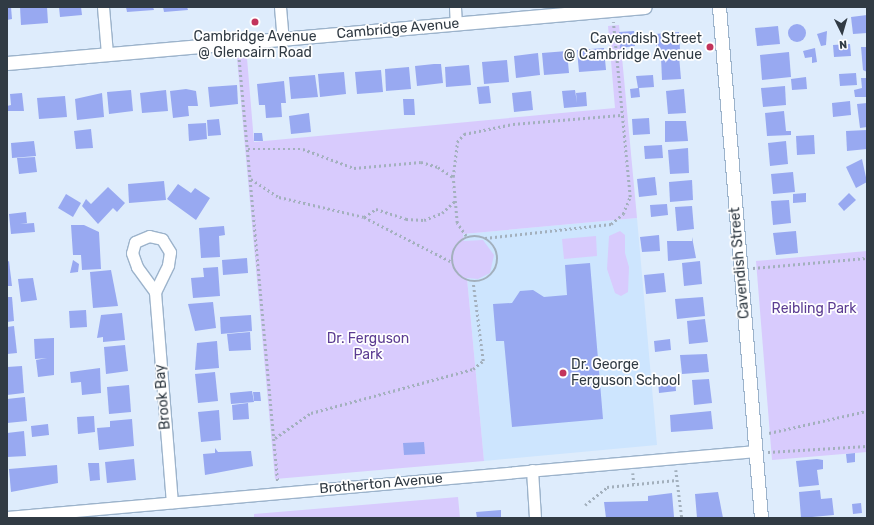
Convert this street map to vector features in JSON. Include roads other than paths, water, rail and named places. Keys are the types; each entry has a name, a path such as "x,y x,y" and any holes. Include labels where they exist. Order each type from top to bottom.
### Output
{"street":[{"path":"103,7 107,54"},
{"path":"280,7 283,39"},
{"path":"454,7 456,24"},
{"name":"Cambridge Avenue","path":"7,63 645,7"},
{"name":"Cavendish Street","path":"719,7 762,518"},
{"path":"149,236 162,239 170,252 168,265 155,292 137,267 132,253 135,242 149,236"},
{"name":"Brook Bay","path":"155,292 172,502"},
{"name":"Brotherton Avenue","path":"7,517 532,470 756,452"},
{"path":"532,470 535,518"}],"place":[{"name":"Cambridge Avenue @ Glencairn Road","path":"255,22"},
{"name":"Cavendish Street @ Cambridge Avenue","path":"710,47"},
{"name":"Dr. George Ferguson School","path":"563,373"}],"park label":[{"name":"Reibling Park","path":"814,309"},
{"name":"Dr. Ferguson Park","path":"368,348"}]}
